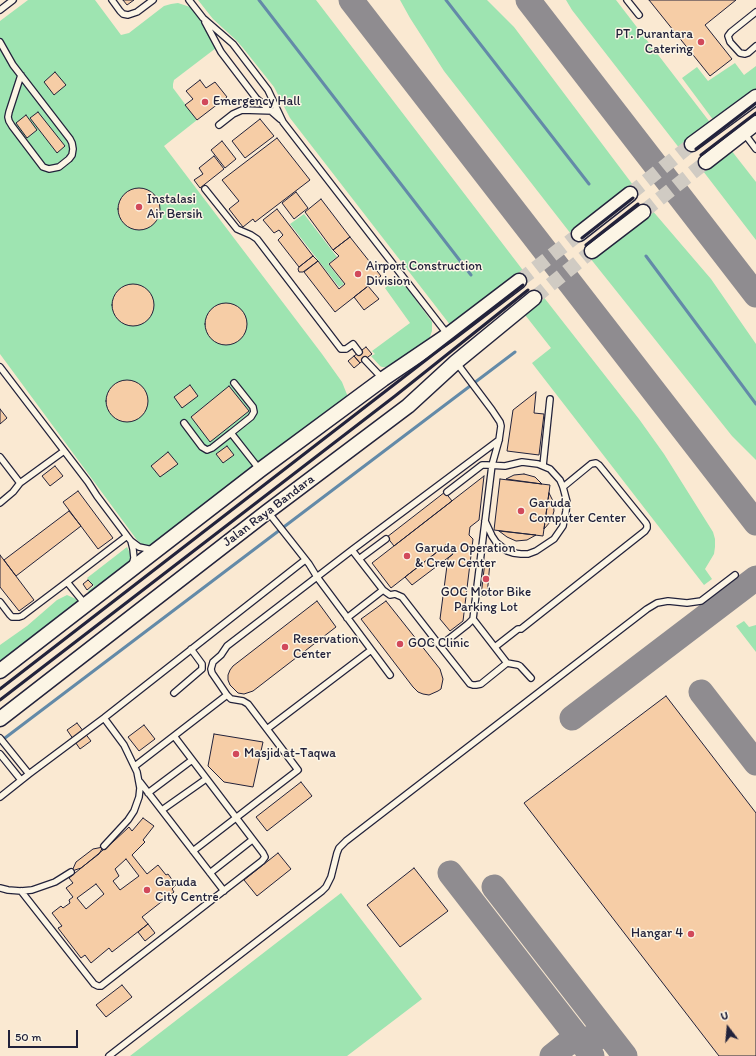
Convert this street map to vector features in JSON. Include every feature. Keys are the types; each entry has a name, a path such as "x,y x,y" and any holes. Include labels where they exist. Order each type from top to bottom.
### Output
{"street":[{"path":"692,144 756,97"},
{"path":"706,162 756,123"},
{"path":"579,234 630,194"},
{"path":"592,251 643,212"},
{"path":"0,671 260,470 383,379 448,335 519,280"},
{"name":"Jalan Raya Bandara","path":"0,719 271,516 460,366 534,298"}],"lane":[{"path":"0,10 13,0"},
{"path":"112,0 124,14 128,15 137,12 153,0"},
{"path":"189,0 203,18 221,52 256,98 283,122"},
{"path":"627,0 639,15"},
{"path":"756,12 728,36 730,42 740,53 748,53 756,46"},
{"path":"203,18 233,44 268,90 283,122 448,335"},
{"path":"0,42 13,64 72,143 72,155 59,167 49,169 44,167 12,126 8,117 21,75"},
{"path":"219,125 233,114 242,110 277,111"},
{"path":"744,133 756,149"},
{"path":"205,189 237,230 254,236 257,239 340,348 346,350 353,344 359,352"},
{"path":"365,360 383,379"},
{"path":"440,646 473,619 492,465 501,432 500,422 460,366"},
{"path":"0,367 129,538 138,547 149,550 161,547"},
{"path":"184,423 202,447 206,450 212,448 251,417 254,412 253,407 234,383"},
{"path":"543,466 550,400"},
{"path":"231,433 260,470"},
{"path":"193,850 298,770 246,702 233,699 226,695 212,673 211,669 213,662 221,655 227,646 499,440"},
{"path":"0,502 13,492 20,483 64,451"},
{"path":"0,457 20,483"},
{"path":"447,492 482,466 487,464 505,466 522,462 530,462 550,469 563,487 567,502 563,526 554,539 536,551 528,554 513,554 507,551 496,542 485,520"},
{"path":"495,647 518,629 521,629 647,528 646,523 596,463 591,464 563,487"},
{"path":"271,516 306,560 316,578 390,675"},
{"path":"129,538 134,549 133,563 129,572"},
{"path":"0,602 12,617 22,616 129,538"},
{"path":"359,559 386,538"},
{"path":"352,550 383,590 390,595 395,594 402,597 470,684 481,684 507,663 518,664 531,678"},
{"path":"0,797 104,718 306,560"},
{"path":"109,1056 322,892 331,877 339,848 346,840 647,608 657,603 668,601 687,603 701,601 735,575"},
{"path":"68,582 86,606"},
{"path":"347,618 383,590"},
{"path":"473,619 507,663"},
{"path":"174,693 202,669 202,664 191,649"},
{"path":"267,729 371,650"},
{"path":"135,766 226,695"},
{"path":"104,718 124,745 135,766 140,788 139,797 134,811 128,820 104,846"},
{"path":"21,891 94,984 98,986 104,984 264,859 264,855 174,736"},
{"path":"0,738 29,774"},
{"path":"0,754 21,780"},
{"path":"148,792 192,760"},
{"path":"162,810 206,779"},
{"path":"139,780 224,891"},
{"path":"210,873 252,840"},
{"path":"0,888 21,891 42,887 55,882 71,872"}],"shaded area":[{"path":"0,0 756,0 756,1056 0,1056"}],"green space":[{"path":"28,0 95,0 121,35 129,33 164,6 171,4 178,3 190,7 198,16 216,48 174,80 173,88 197,120 164,146 322,354 342,382 348,397 151,546 143,545 137,540 0,354 0,21"},
{"path":"198,0 316,0 525,273 457,326 451,326 290,118 274,87 243,48 213,19"},
{"path":"400,0 487,0 514,27 633,185 571,234 444,71"},
{"path":"566,0 616,0 712,125 680,149 572,10"},
{"path":"735,63 744,75 756,66 756,94 714,121 682,78 697,67 708,81"},
{"path":"731,150 756,182 756,240 703,171"},
{"path":"651,209 711,279 756,344 756,460 732,436 590,258"},
{"path":"304,214 337,257 328,264 344,284 339,287 290,224"},
{"path":"399,277 432,322 432,331 428,342 386,367 382,367 371,356 375,354 372,351 410,323 385,288"},
{"path":"542,295 639,419 664,454 713,532 715,539 714,554 705,569 712,579 704,585 532,363 551,348 522,311"},
{"path":"127,547 130,553 131,565 90,595 88,591 94,586 87,578"},
{"path":"67,595 76,599 80,605 0,665 0,645 27,626 57,600"},
{"path":"744,621 749,627 756,625 756,652 736,626"},
{"path":"341,893 422,999 347,1056 130,1056"}],"building":[{"path":"123,0 134,0 127,5"},
{"name":"PT. Purantara Catering","path":"649,0 736,0 705,25 732,59 710,76"},
{"path":"55,72 66,85 54,95 44,82"},
{"name":"Emergency Hall","path":"200,80 206,88 215,82 227,97 197,120 185,105 193,99 186,91"},
{"path":"38,112 65,146 57,153 30,118"},
{"path":"26,115 37,130 27,138 16,123"},
{"path":"260,119 274,136 245,158 232,141"},
{"path":"277,138 310,180 255,222 253,219 243,227 229,209 239,201 222,180"},
{"path":"222,141 236,159 225,168 211,150"},
{"path":"214,156 224,169 200,188 194,180 203,174 199,168"},
{"name":"Instalasi Air Bersih","path":"135,188 143,188 154,194 160,205 160,213 154,224 143,230 135,230 124,224 118,213 118,205 124,194"},
{"path":"296,192 308,208 294,219 282,203"},
{"path":"321,199 350,237 333,250 305,212"},
{"path":"277,209 313,256 299,267 278,240 283,235 279,230 274,233 263,220"},
{"name":"Airport Construction Division","path":"350,237 381,276 335,312 304,272 318,261 339,289 345,284 329,264 339,256 333,250"},
{"path":"313,256 318,261 303,272 299,272 299,267"},
{"path":"129,284 137,284 148,290 154,301 154,309 148,320 137,326 129,326 118,320 112,309 112,301 118,290"},
{"path":"368,286 379,299 364,310 354,297"},
{"path":"222,303 230,303 241,309 247,320 247,328 241,339 230,345 222,345 211,339 205,328 205,320 211,309"},
{"path":"366,347 372,354 360,363 354,356"},
{"path":"354,356 360,363 354,368 348,361"},
{"path":"123,380 131,380 142,386 148,397 148,405 142,416 131,422 123,422 112,416 106,405 106,397 112,386"},
{"path":"190,385 198,396 182,408 174,397"},
{"path":"229,386 249,411 210,442 191,417"},
{"path":"536,392 534,413 544,414 539,455 507,451 513,410"},
{"path":"0,409 7,418 0,424"},
{"path":"227,446 234,455 223,463 216,454"},
{"path":"168,452 178,464 160,477 151,466"},
{"path":"55,466 63,476 50,486 42,476"},
{"path":"524,474 535,477 542,484 506,479 514,475"},
{"name":"Garuda Operation & Crew Center","path":"484,476 479,520 470,527 469,535 473,539 463,621 450,631 440,619 448,558 453,554 446,545 391,588 372,563"},
{"name":"Garuda Computer Center","path":"500,479 550,485 543,536 494,530"},
{"path":"78,491 113,538 98,549 63,502"},
{"path":"445,492 452,501 394,546 387,537"},
{"path":"549,493 553,501 554,511 551,521 544,529"},
{"path":"69,511 81,526 16,576 4,560"},
{"path":"499,531 536,535 527,540 516,541"},
{"path":"446,545 453,554 412,585 405,577"},
{"path":"0,555 34,600 19,611 0,587"},
{"name":"GOC Motor Bike Parking Lot","path":"485,561 490,562 487,596 481,596"},
{"path":"88,580 93,585 87,590 83,584"},
{"name":"Reservation Center","path":"317,601 336,627 253,691 244,694 238,693 230,685 228,680 228,675 233,666"},
{"name":"GOC Clinic","path":"386,601 440,669 443,679 441,689 438,691 429,695 418,692 361,619"},
{"name":"Hangar 4","path":"666,696 756,813 756,1056 719,1056 524,803"},
{"path":"77,723 91,741 80,749 67,730"},
{"path":"144,725 155,739 139,751 128,737"},
{"name":"Masjid at-Taqwa","path":"214,734 263,742 253,787 224,782 208,766"},
{"path":"301,782 312,796 267,831 256,817"},
{"name":"Garuda City Centre","path":"143,818 154,826 143,840 145,842 132,855 147,874 158,865 166,875 168,874 176,885 172,889 174,892 142,917 148,924 112,952 109,948 91,963 85,955 81,958 58,928 62,926 52,913 61,906 63,908 70,903 69,900 73,897 66,888 73,883 69,878 129,827 132,831","holes":["126,859 139,876 120,890 113,881 119,876 115,869","96,884 104,894 86,909 77,898"]},
{"path":"103,847 99,854 81,868 72,871 76,862 93,849"},
{"path":"278,853 291,869 257,896 244,880"},
{"path":"414,868 448,911 400,947 367,905"},
{"path":"148,924 155,933 145,941 138,932"},
{"path":"122,985 132,997 106,1017 96,1005"}],"waterway":[{"path":"259,0 471,275"},
{"path":"446,0 589,184"},
{"path":"646,256 756,404"},
{"path":"1,741 515,352"}],"taxiway":[{"path":"351,0 756,523"},
{"path":"528,0 756,295"},
{"path":"572,718 756,578"},
{"path":"701,692 756,763"},
{"path":"450,873 592,1056"},
{"path":"494,887 625,1056"},
{"path":"552,1056 567,1044 575,1040 596,1039"}],"tunnel":[{"path":"630,194 692,144"},
{"path":"643,212 706,162"},
{"path":"519,281 579,234"},
{"path":"534,298 592,251"}],"railway":[{"path":"696,149 756,103"},
{"path":"701,155 756,113"},
{"path":"582,238 633,198"},
{"path":"586,245 638,204"},
{"path":"0,689 523,285"},
{"path":"0,700 395,396 528,290"}],"place":[{"name":"PT. Purantara Catering","path":"701,42"},
{"name":"Emergency Hall","path":"205,102"},
{"name":"Instalasi Air Bersih","path":"139,207"},
{"name":"Airport Construction Division","path":"358,274"},
{"name":"Garuda Computer Center","path":"521,511"},
{"name":"Garuda Operation & Crew Center","path":"407,556"},
{"name":"GOC Motor Bike Parking Lot","path":"486,579"},
{"name":"GOC Clinic","path":"400,644"},
{"name":"Reservation Center","path":"285,647"},
{"name":"Masjid at-Taqwa","path":"236,754"},
{"name":"Garuda City Centre","path":"147,890"},
{"name":"Hangar 4","path":"691,934"}]}
